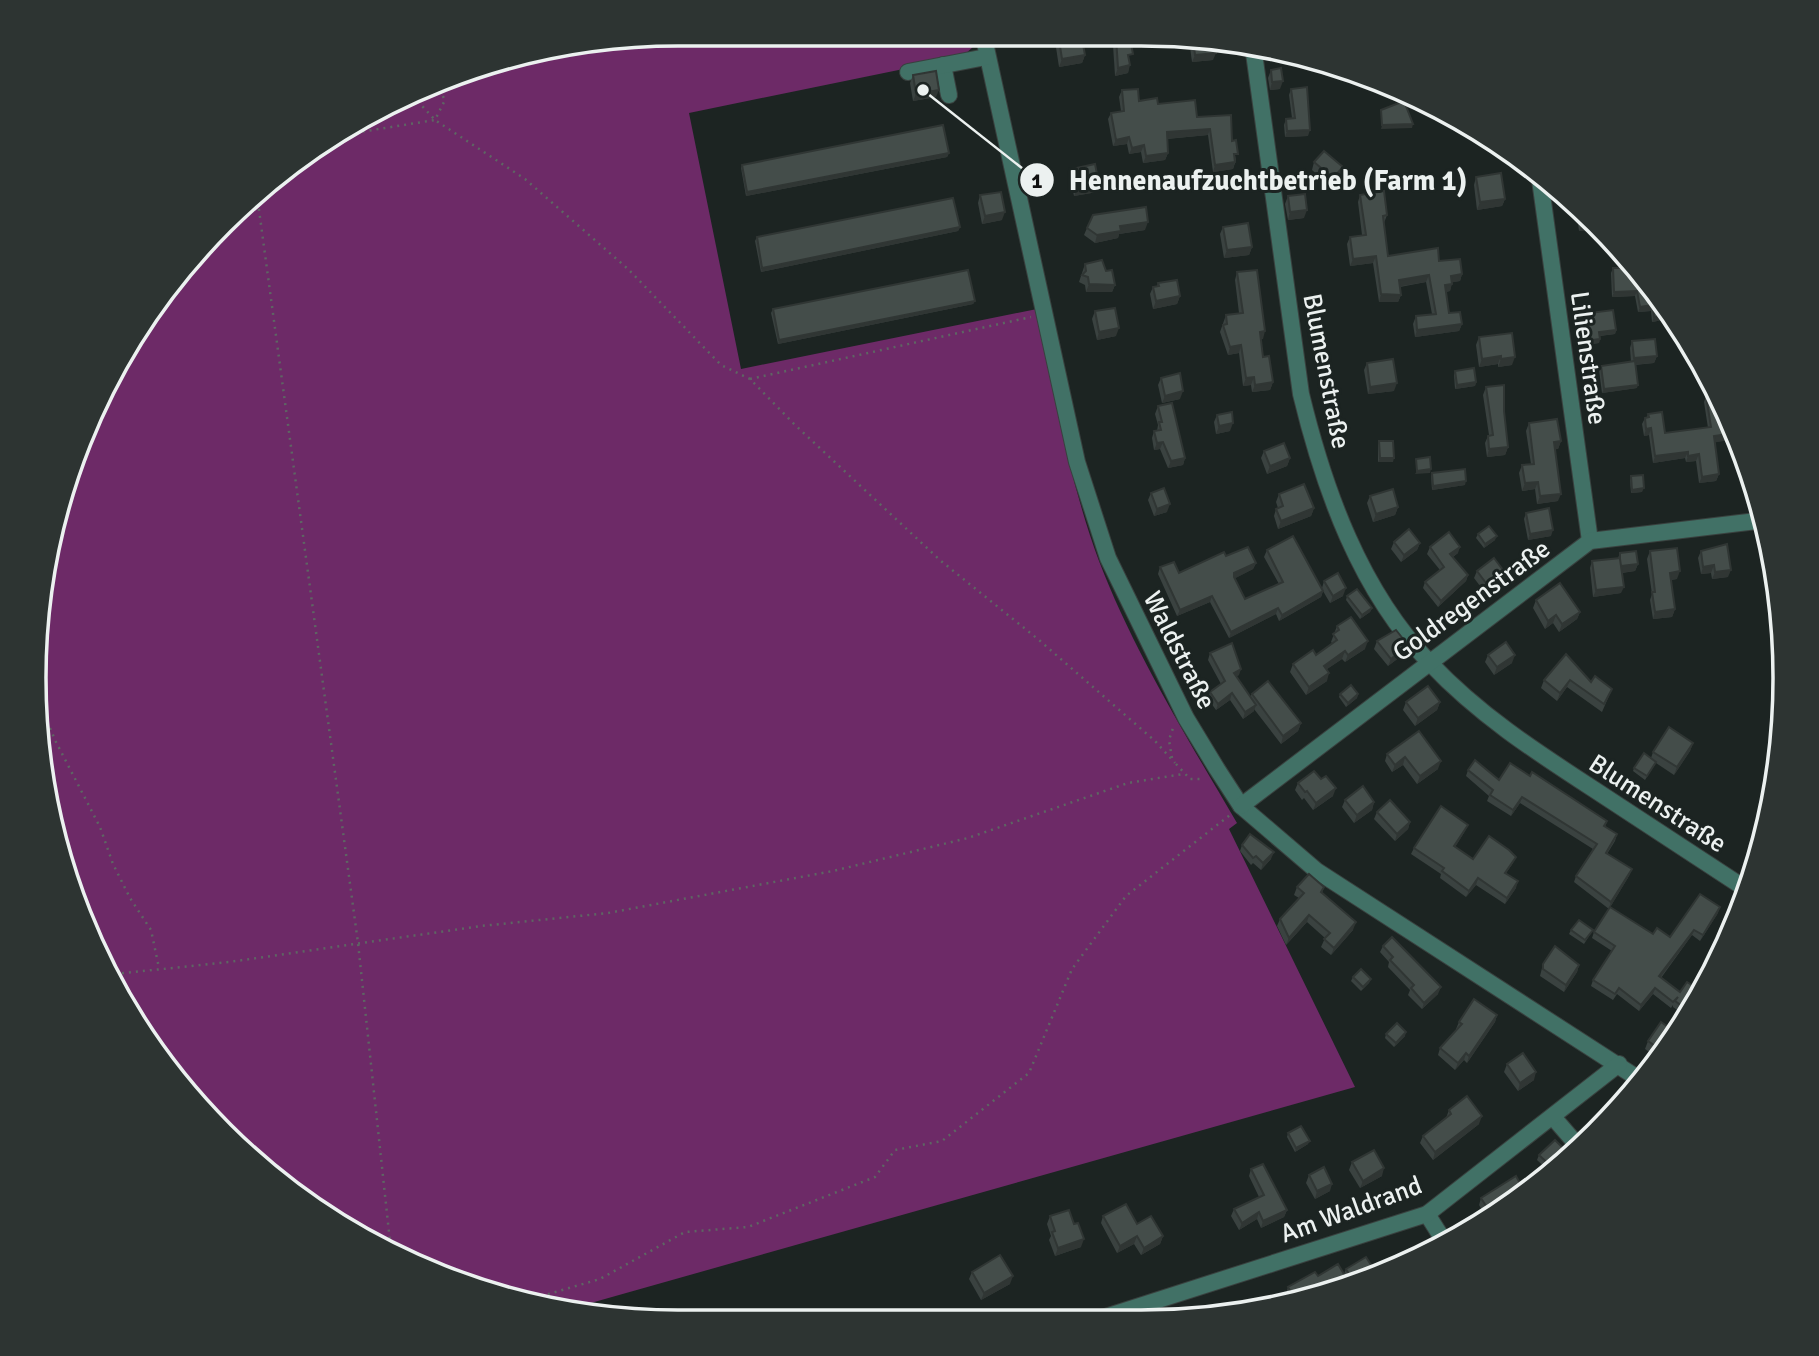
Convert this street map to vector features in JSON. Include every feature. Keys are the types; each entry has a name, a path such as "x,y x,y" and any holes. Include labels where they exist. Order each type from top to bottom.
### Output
{"street":[{"name":"Waldstraße","path":"985,46 1077,462 1108,558 1185,718 1217,769 1241,806 1317,871 1633,1075"},
{"name":"Blumenstraße","path":"1254,56 1297,366 1314,446 1340,521 1376,588 1395,619 1428,662 1492,722 1739,884"},
{"path":"908,72 986,57"},
{"path":"943,65 949,96"},
{"name":"Lilienstraße","path":"1541,188 1590,541"},
{"name":"Goldregenstraße","path":"1241,806 1590,541 1754,521"},
{"name":"Am Waldrand","path":"1127,1310 1427,1214 1619,1064"},
{"path":"1553,1117 1573,1140"},
{"path":"1427,1214 1440,1235"}],"path":[{"path":"435,120 445,100 441,92"},
{"path":"418,102 435,120 525,179 628,269 721,365 750,379 794,424 941,561 1040,640 1155,741 1184,774 1198,781 1208,778 1217,769"},
{"path":"360,131 435,120"},
{"path":"258,205 358,943 390,1241"},
{"path":"750,379 1044,314"},
{"path":"1175,763 1169,752 1169,740 1178,721 1185,718"},
{"path":"47,722 100,827 113,864 151,930 159,968"},
{"path":"120,974 608,913 833,871 968,838 1128,783 1184,774"},
{"path":"539,1294 600,1279 685,1232 748,1227 875,1177 895,1150 942,1141 1029,1073 1072,969 1126,896 1241,806"}],"shaded area":[{"path":"974,46 962,57 689,113 741,369 1037,309 1071,468 1099,561 1145,661 1237,823 1229,829 1355,1087 588,1304 514,1289 475,1277 398,1245 362,1226 293,1180 261,1154 202,1095 176,1063 130,994 111,958 79,881 67,842 51,761 47,719 47,637 51,595 67,514 79,475 111,398 130,362 176,293 202,261 261,202 293,176 362,130 398,111 475,79 555,58 637,47"}],"building":[{"path":"1060,46 1083,46 1085,55 1062,59"},
{"path":"1117,46 1131,46 1133,54 1128,55 1130,65 1118,68"},
{"path":"1194,48 1216,50 1216,53 1195,55"},
{"path":"1281,68 1283,81 1272,82 1271,70"},
{"path":"936,71 939,90 916,94 913,75"},
{"path":"1307,87 1310,130 1287,131 1286,119 1295,118 1291,89"},
{"path":"1138,89 1139,101 1157,98 1158,104 1195,100 1197,117 1231,115 1232,141 1236,140 1238,154 1234,154 1235,162 1215,165 1210,129 1167,132 1168,153 1146,156 1144,145 1132,148 1129,137 1116,140 1111,113 1124,111 1122,90"},
{"path":"1401,102 1405,104 1413,124 1382,125 1381,110"},
{"path":"943,125 949,153 747,192 742,165"},
{"path":"1324,151 1343,167 1333,178 1314,162"},
{"path":"1095,164 1099,184 1077,189 1072,169"},
{"path":"1501,173 1505,199 1480,202 1476,177"},
{"path":"1384,191 1387,215 1383,216 1388,256 1438,248 1439,261 1460,259 1462,274 1451,276 1452,284 1445,285 1449,313 1460,312 1462,324 1417,330 1416,316 1436,314 1429,275 1399,280 1401,295 1381,294 1376,256 1353,259 1350,237 1366,235 1360,195"},
{"path":"1001,192 1005,212 985,216 980,195"},
{"path":"1305,194 1307,210 1290,212 1288,196"},
{"path":"953,198 960,227 762,268 757,237"},
{"path":"1146,207 1148,222 1120,226 1121,231 1097,235 1087,228 1093,215"},
{"path":"1248,223 1252,247 1227,250 1223,227"},
{"path":"1102,260 1106,271 1112,270 1115,285 1089,284 1088,277 1082,275 1086,271 1085,264"},
{"path":"1613,268 1623,268 1652,305 1640,307 1637,291 1614,292"},
{"path":"968,270 975,301 779,340 773,309"},
{"path":"1257,270 1265,331 1260,332 1263,357 1269,356 1273,382 1255,385 1254,377 1246,378 1241,345 1230,347 1223,325 1227,324 1226,315 1243,313 1237,272"},
{"path":"1177,280 1180,296 1156,301 1153,287 1159,286 1158,283"},
{"path":"1115,308 1119,328 1099,332 1095,311"},
{"path":"1613,310 1616,330 1599,332 1600,339 1585,341 1582,314"},
{"path":"1512,333 1515,357 1482,359 1479,337"},
{"path":"1655,339 1657,356 1634,358 1632,341"},
{"path":"1393,359 1397,383 1370,387 1367,363"},
{"path":"1635,361 1638,385 1604,389 1601,366"},
{"path":"1474,368 1476,382 1457,385 1455,371"},
{"path":"1180,373 1183,391 1165,396 1161,378"},
{"path":"1504,385 1508,447 1489,449 1488,436 1493,435 1486,387"},
{"path":"1706,396 1724,434 1714,436 1719,474 1702,477 1699,454 1688,456 1688,452 1655,456 1651,428 1646,429 1645,418 1649,417 1648,414 1662,412 1665,433 1711,427"},
{"path":"1172,403 1185,458 1171,461 1163,442 1157,443 1154,431 1161,430 1158,406"},
{"path":"1232,412 1233,423 1219,426 1217,415"},
{"path":"1557,419 1561,441 1554,442 1561,494 1540,496 1538,482 1525,483 1522,465 1534,464 1529,423"},
{"path":"1379,441 1393,441 1394,458 1380,458"},
{"path":"1284,443 1290,458 1270,466 1264,451"},
{"path":"1430,457 1431,469 1417,471 1416,459"},
{"path":"1465,469 1466,481 1433,486 1432,473"},
{"path":"1643,475 1644,488 1632,490 1631,476"},
{"path":"1304,484 1314,508 1281,521 1276,509 1283,506 1279,494"},
{"path":"1164,488 1170,504 1157,509 1151,493"},
{"path":"1393,489 1398,507 1376,514 1370,496"},
{"path":"1549,508 1553,530 1530,534 1526,513"},
{"path":"1489,526 1497,536 1485,544 1478,534"},
{"path":"1409,529 1420,543 1404,555 1394,542"},
{"path":"1449,532 1460,547 1450,554 1468,575 1441,601 1425,582 1444,567 1430,547"},
{"path":"1293,536 1323,591 1282,615 1278,608 1231,632 1212,596 1180,610 1160,567 1174,562 1179,573 1224,552 1226,556 1248,547 1256,563 1234,573 1245,599 1283,582 1267,550"},
{"path":"1727,544 1731,570 1715,572 1714,565 1703,567 1701,551"},
{"path":"1677,548 1680,571 1670,573 1675,609 1655,612 1650,551"},
{"path":"1636,551 1638,564 1621,566 1624,587 1596,590 1592,561 1620,558 1620,553"},
{"path":"1494,558 1506,574 1489,587 1477,571"},
{"path":"1338,573 1346,588 1333,596 1324,581"},
{"path":"1560,583 1580,612 1562,624 1556,615 1548,621 1536,600"},
{"path":"1357,589 1372,608 1362,615 1347,596"},
{"path":"1351,617 1368,641 1348,655 1345,651 1324,666 1329,673 1309,687 1293,664 1313,650 1316,655 1337,640 1333,634 1339,630 1337,626"},
{"path":"1396,630 1408,645 1391,659 1377,641"},
{"path":"1506,642 1515,655 1497,667 1488,655"},
{"path":"1232,643 1241,669 1234,673 1256,705 1245,712 1232,693 1218,704 1210,692 1225,681 1210,653"},
{"path":"1566,654 1591,682 1595,676 1612,689 1604,704 1570,680 1560,693 1544,680"},
{"path":"1268,681 1301,723 1283,736 1252,694"},
{"path":"1351,685 1358,694 1348,703 1340,694"},
{"path":"1428,686 1440,702 1418,718 1406,702"},
{"path":"1669,727 1693,743 1677,767 1653,752"},
{"path":"1419,731 1441,761 1420,776 1405,757 1395,765 1387,754"},
{"path":"1644,753 1656,762 1647,776 1634,768"},
{"path":"1475,760 1499,780 1510,763 1530,776 1532,772 1607,821 1604,826 1617,834 1606,853 1632,869 1611,902 1576,876 1597,844 1522,797 1513,810 1490,795 1493,790 1468,770"},
{"path":"1314,771 1321,779 1326,776 1336,788 1316,803 1298,783"},
{"path":"1363,786 1374,802 1357,815 1345,800"},
{"path":"1390,800 1410,822 1397,834 1377,812"},
{"path":"1441,806 1468,825 1454,846 1473,859 1489,836 1516,857 1505,873 1518,881 1507,898 1478,878 1469,891 1442,871 1444,868 1414,848"},
{"path":"1250,834 1274,852 1263,863 1256,856 1253,858 1242,845"},
{"path":"1309,874 1324,887 1321,892 1356,922 1334,948 1324,939 1330,933 1309,915 1289,938 1280,919 1304,893 1297,887"},
{"path":"1700,894 1720,907 1703,935 1694,930 1659,976 1680,992 1687,982 1693,986 1682,1006 1675,1001 1678,997 1673,1002 1655,988 1641,1005 1619,988 1615,994 1593,980 1615,946 1594,932 1610,907 1653,934 1657,928 1670,937"},
{"path":"1579,920 1593,930 1585,940 1571,930"},
{"path":"1392,937 1441,987 1424,1003 1411,988 1414,985 1390,960 1393,957 1383,946"},
{"path":"1555,946 1579,965 1566,985 1543,969 1543,964"},
{"path":"1361,969 1371,979 1363,987 1353,977"},
{"path":"1474,999 1497,1015 1469,1056 1466,1053 1458,1063 1440,1048 1462,1024 1459,1022"},
{"path":"1661,1022 1668,1027 1655,1046 1648,1041"},
{"path":"1397,1023 1406,1032 1396,1043 1386,1034"},
{"path":"1523,1053 1536,1072 1520,1083 1507,1064"},
{"path":"1467,1096 1482,1116 1435,1152 1423,1136 1451,1114 1449,1110"},
{"path":"1301,1126 1310,1141 1296,1148 1288,1133"},
{"path":"1555,1140 1564,1149 1547,1163 1539,1155"},
{"path":"1374,1150 1384,1168 1363,1181 1352,1162"},
{"path":"1263,1164 1287,1210 1263,1221 1259,1212 1242,1223 1234,1209 1264,1195 1251,1169"},
{"path":"1324,1167 1332,1184 1317,1191 1309,1175"},
{"path":"1516,1176 1520,1184 1487,1207 1481,1198"},
{"path":"1126,1204 1137,1224 1151,1216 1163,1236 1144,1248 1137,1236 1120,1246 1103,1216"},
{"path":"1069,1210 1084,1239 1058,1248 1050,1216"},
{"path":"1000,1255 1013,1276 984,1293 972,1272"},
{"path":"1366,1257 1372,1266 1349,1275 1346,1269"},
{"path":"1338,1264 1345,1276 1291,1292 1288,1287 1315,1272 1318,1276"}],"place":[{"name":"Hennenaufzuchtbetrieb (Farm 1)","path":"923,90"}]}
